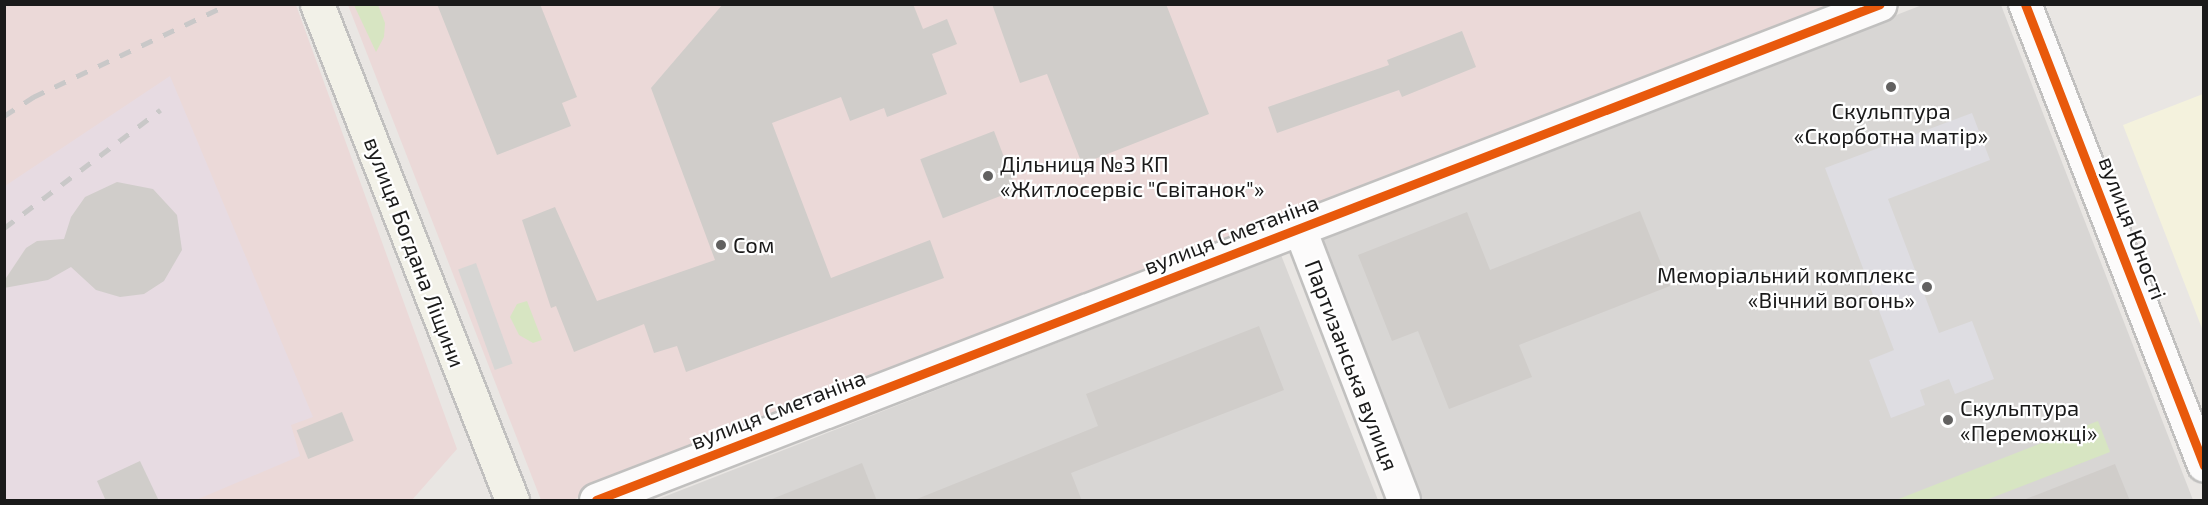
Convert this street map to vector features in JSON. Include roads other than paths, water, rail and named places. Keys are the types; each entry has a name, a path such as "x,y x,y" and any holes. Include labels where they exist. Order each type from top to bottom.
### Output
{"main road":[{"name":"вулиця Богдана Ліщини","path":"317,4 512,501"}],"street":[{"name":"вулиця Сметаніна","path":"596,501 1880,4"},
{"name":"вулиця Юності","path":"2025,4 2204,465"},
{"name":"Партизанська вулиця","path":"1300,229 1404,501"}],"railway":[{"path":"4,116 33,97 225,6"},
{"path":"4,228 160,110"}],"place":[{"name":"Скульптура «Скорботна матір»","path":"1891,87"},
{"name":"Дільниця №3 КП «Житлосервіс \"Світанок\"»","path":"988,176"},
{"name":"Сом","path":"721,245"},
{"name":"Меморіальний комплекс «Вічний вогонь»","path":"1927,287"},
{"name":"Скульптура «Переможці»","path":"1948,420"}]}
